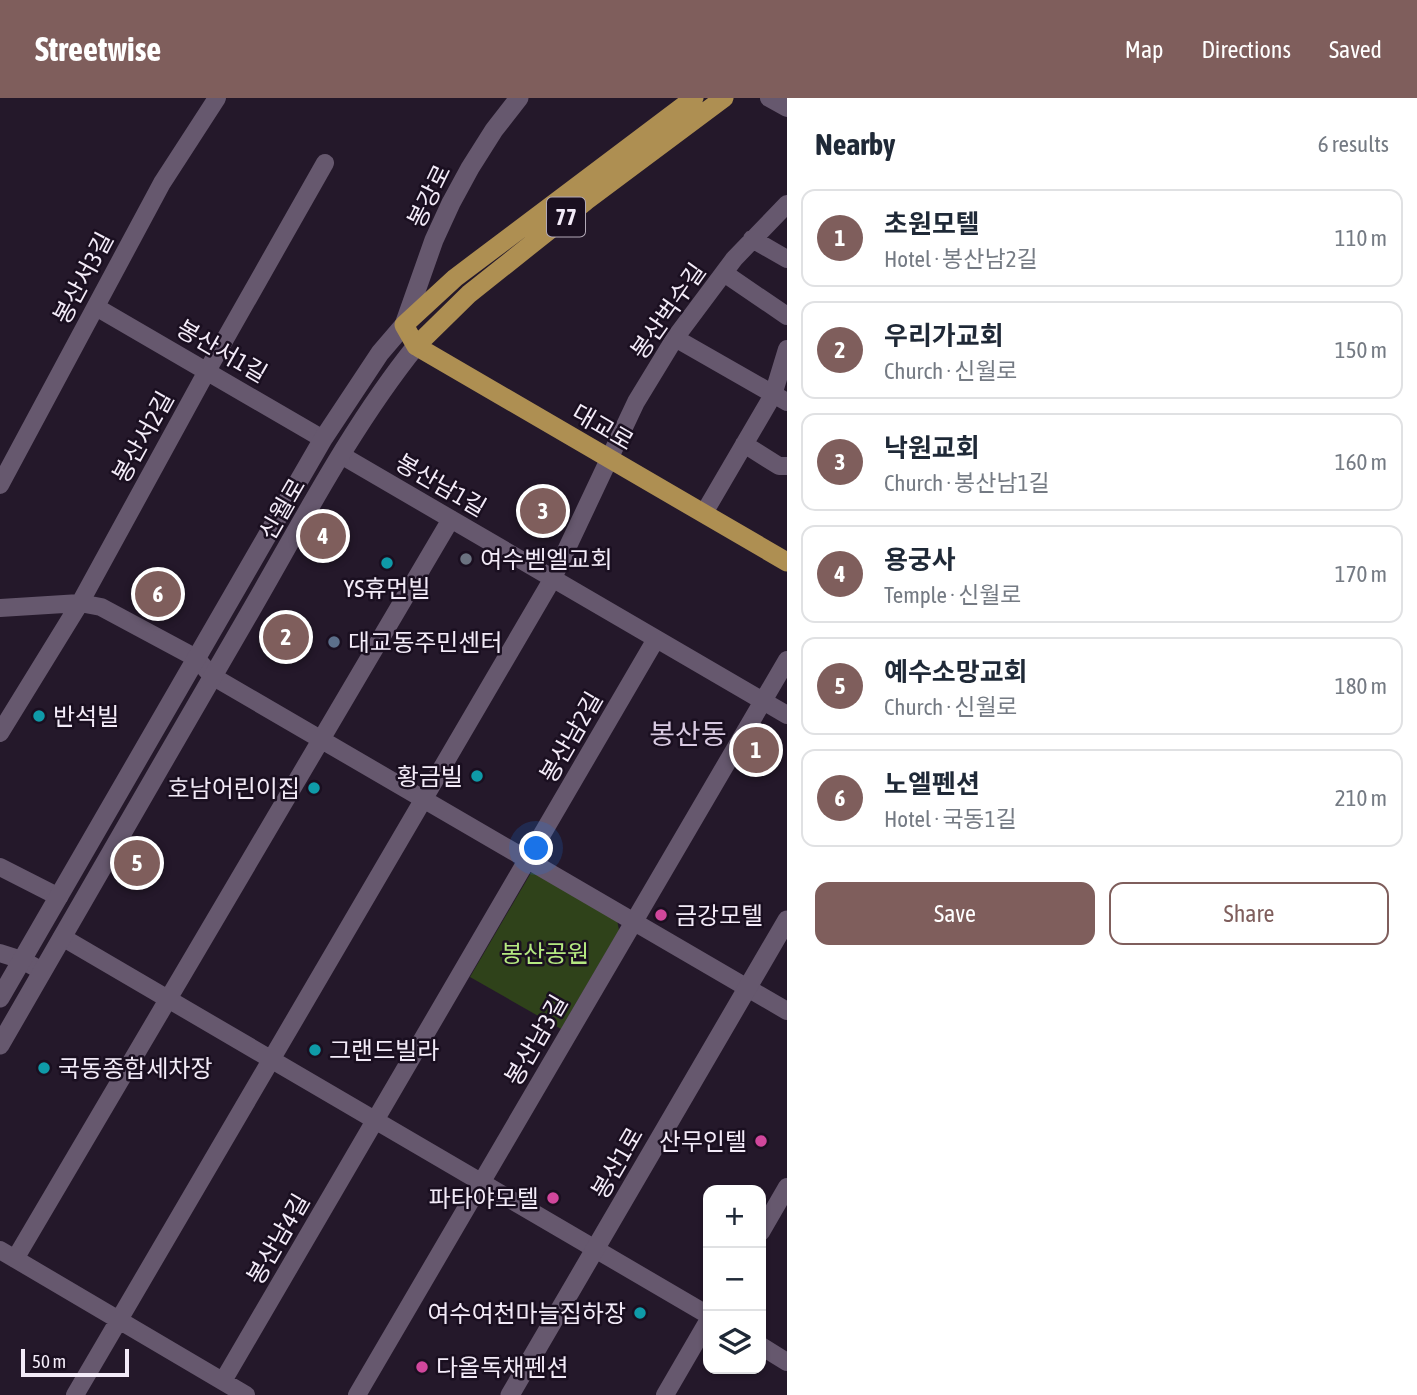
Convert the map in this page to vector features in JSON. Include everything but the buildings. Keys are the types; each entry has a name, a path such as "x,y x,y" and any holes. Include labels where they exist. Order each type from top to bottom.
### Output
{"main road":[{"name":"신월로","path":"404,325 455,278 694,98"},
{"name":"신월로","path":"416,345 468,294 586,201 724,98"},
{"name":"대교로","path":"404,325 416,345 787,562"}],"street":[{"name":"봉산서3길","path":"0,485 162,183 217,98"},
{"name":"봉강로","path":"404,325 434,240 451,203 494,130 519,98"},
{"path":"769,98 787,108"},
{"name":"봉산서2길","path":"0,733 80,603 325,163"},
{"name":"봉산벅수길","path":"610,460 636,402 675,338 752,239 787,204"},
{"path":"752,239 787,259"},
{"path":"724,273 787,316"},
{"name":"봉산서1길","path":"96,307 323,439"},
{"name":"신월로","path":"0,998 323,439 380,353 404,325"},
{"path":"675,338 780,398"},
{"name":"신월로","path":"0,1045 341,455 391,376 416,345"},
{"path":"704,513 744,444 780,398 787,349"},
{"path":"744,444 779,466 787,466"},
{"name":"봉산남1길","path":"341,455 787,715"},
{"path":"75,1395 553,579 610,460"},
{"path":"246,1395 7,1255 168,999 451,519"},
{"path":"0,608 80,603 101,607 196,658 212,676 787,1012"},
{"name":"봉산남2길","path":"527,860 656,639"},
{"path":"634,922 787,660"},
{"path":"375,1121 527,860"},
{"path":"0,867 59,897"},
{"name":"봉산1로","path":"510,1395 787,920"},
{"name":"봉산남3길","path":"481,1182 634,922"},
{"path":"62,937 703,1312"},
{"path":"0,953 22,960 42,971"},
{"name":"봉산남4길","path":"223,1381 375,1121"},
{"path":"356,1395 481,1182"},
{"path":"766,1222 787,1186"},
{"path":"665,1395 703,1330"},
{"path":"766,1349 787,1362"}],"green space":[{"name":"봉산공원","path":"532,871 617,920 619,930 561,1029 470,977"}],"place":[{"name":"낙원교회","path":"543,511"},
{"name":"용궁사","path":"323,536"},
{"name":"여수벧엘교회","path":"466,559"},
{"name":"YS휴먼빌","path":"387,563"},
{"name":"노엘펜션","path":"158,594"},
{"name":"우리가교회","path":"286,637"},
{"name":"대교동주민센터","path":"334,642"},
{"name":"반석빌","path":"39,716"},
{"name":"초원모텔","path":"756,750"},
{"name":"황금빌","path":"477,776"},
{"name":"호남어린이집","path":"314,788"},
{"name":"예수소망교회","path":"137,863"},
{"name":"금강모텔","path":"661,915"},
{"name":"그랜드빌라","path":"315,1050"},
{"name":"국동종합세차장","path":"44,1068"},
{"name":"산무인텔","path":"761,1141"},
{"name":"파타야모텔","path":"553,1198"},
{"name":"여수여천마늘집하장","path":"640,1313"},
{"name":"다올독채펜션","path":"422,1367"}],"district":[{"name":"봉산동","path":"688,734"}]}
